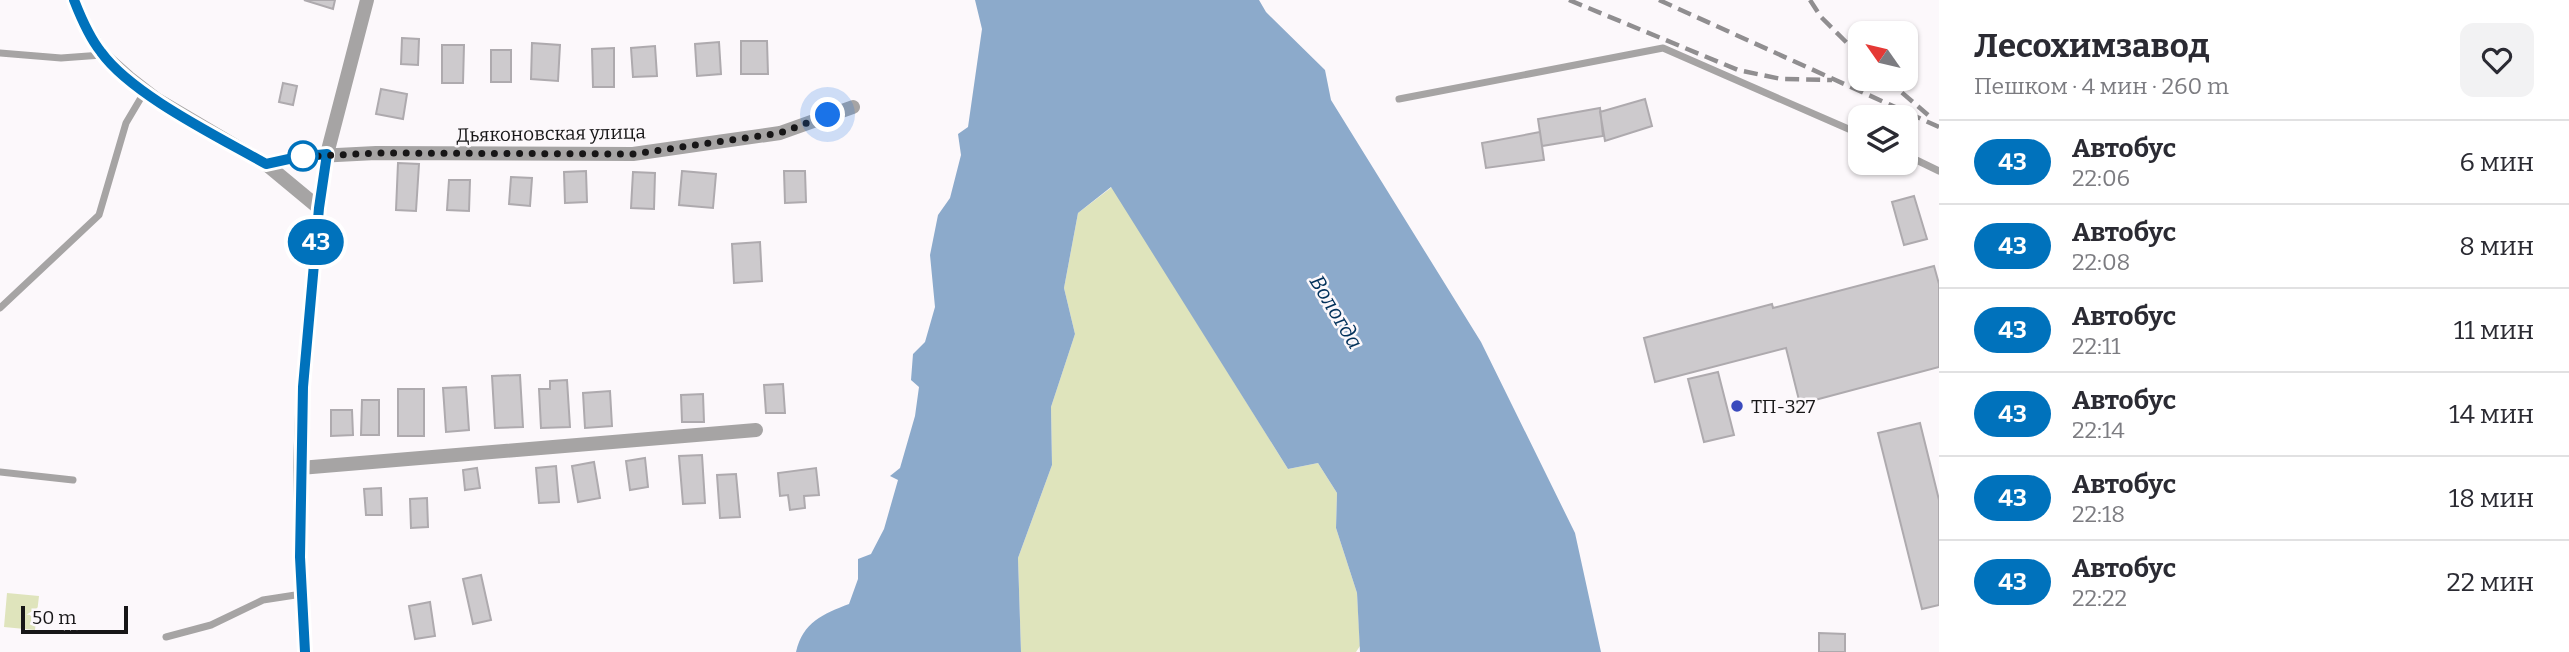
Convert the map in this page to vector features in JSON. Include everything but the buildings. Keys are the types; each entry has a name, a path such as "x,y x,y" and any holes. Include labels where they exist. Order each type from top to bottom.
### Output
{"street":[{"path":"74,0 102,54 145,91 266,164 319,208"},
{"path":"305,652 300,557 300,468 303,387 319,208 327,154 367,0"},
{"name":"Дьяконовская улица","path":"266,164 327,154 633,154 780,133 853,107"},
{"path":"300,468 756,430"}],"lane":[{"path":"1399,99 1663,48 1848,129"},
{"path":"0,53 61,58 102,54"},
{"path":"0,308 99,215 126,123 145,91"},
{"path":"1918,161 1939,171"},
{"path":"0,472 73,480"},
{"path":"166,637 211,625 263,600 302,594"}],"green space":[{"path":"1112,187 1288,469 1318,463 1337,493 1336,528 1357,593 1360,646 1356,652 1021,652 1018,558 1052,465 1051,407 1075,334 1064,288 1078,213"},
{"path":"7,593 39,596 35,630 4,627"}],"water":[{"name":"Вологда","path":"975,0 1259,0 1266,12 1325,70 1331,100 1481,342 1575,533 1601,652 1360,652 1357,593 1336,528 1337,493 1318,463 1288,469 1111,187 1078,213 1064,288 1075,334 1051,407 1052,465 1018,558 1021,652 796,652 804,633 815,620 849,604 858,579 858,559 871,554 884,529 898,480 890,476 900,468 915,416 919,387 911,380 913,354 925,342 935,307 930,255 938,215 950,198 961,155 958,134 968,127 982,29"}],"railway":[{"path":"1569,0 1738,70 1781,79 1832,80"},
{"path":"1659,0 1939,127"},
{"path":"1810,0 1821,17 1848,44"},
{"path":"1900,91 1928,115"}],"bus line":[{"name":"43","path":"74,0 102,54 156,99 196,124 266,164 327,154 319,208 303,387 300,557 305,652"}],"place":[{"name":"ТП-327","path":"1737,406"}],"route":[{"path":"303,156 298,157 376,153 633,154 780,133 828,115"}]}
